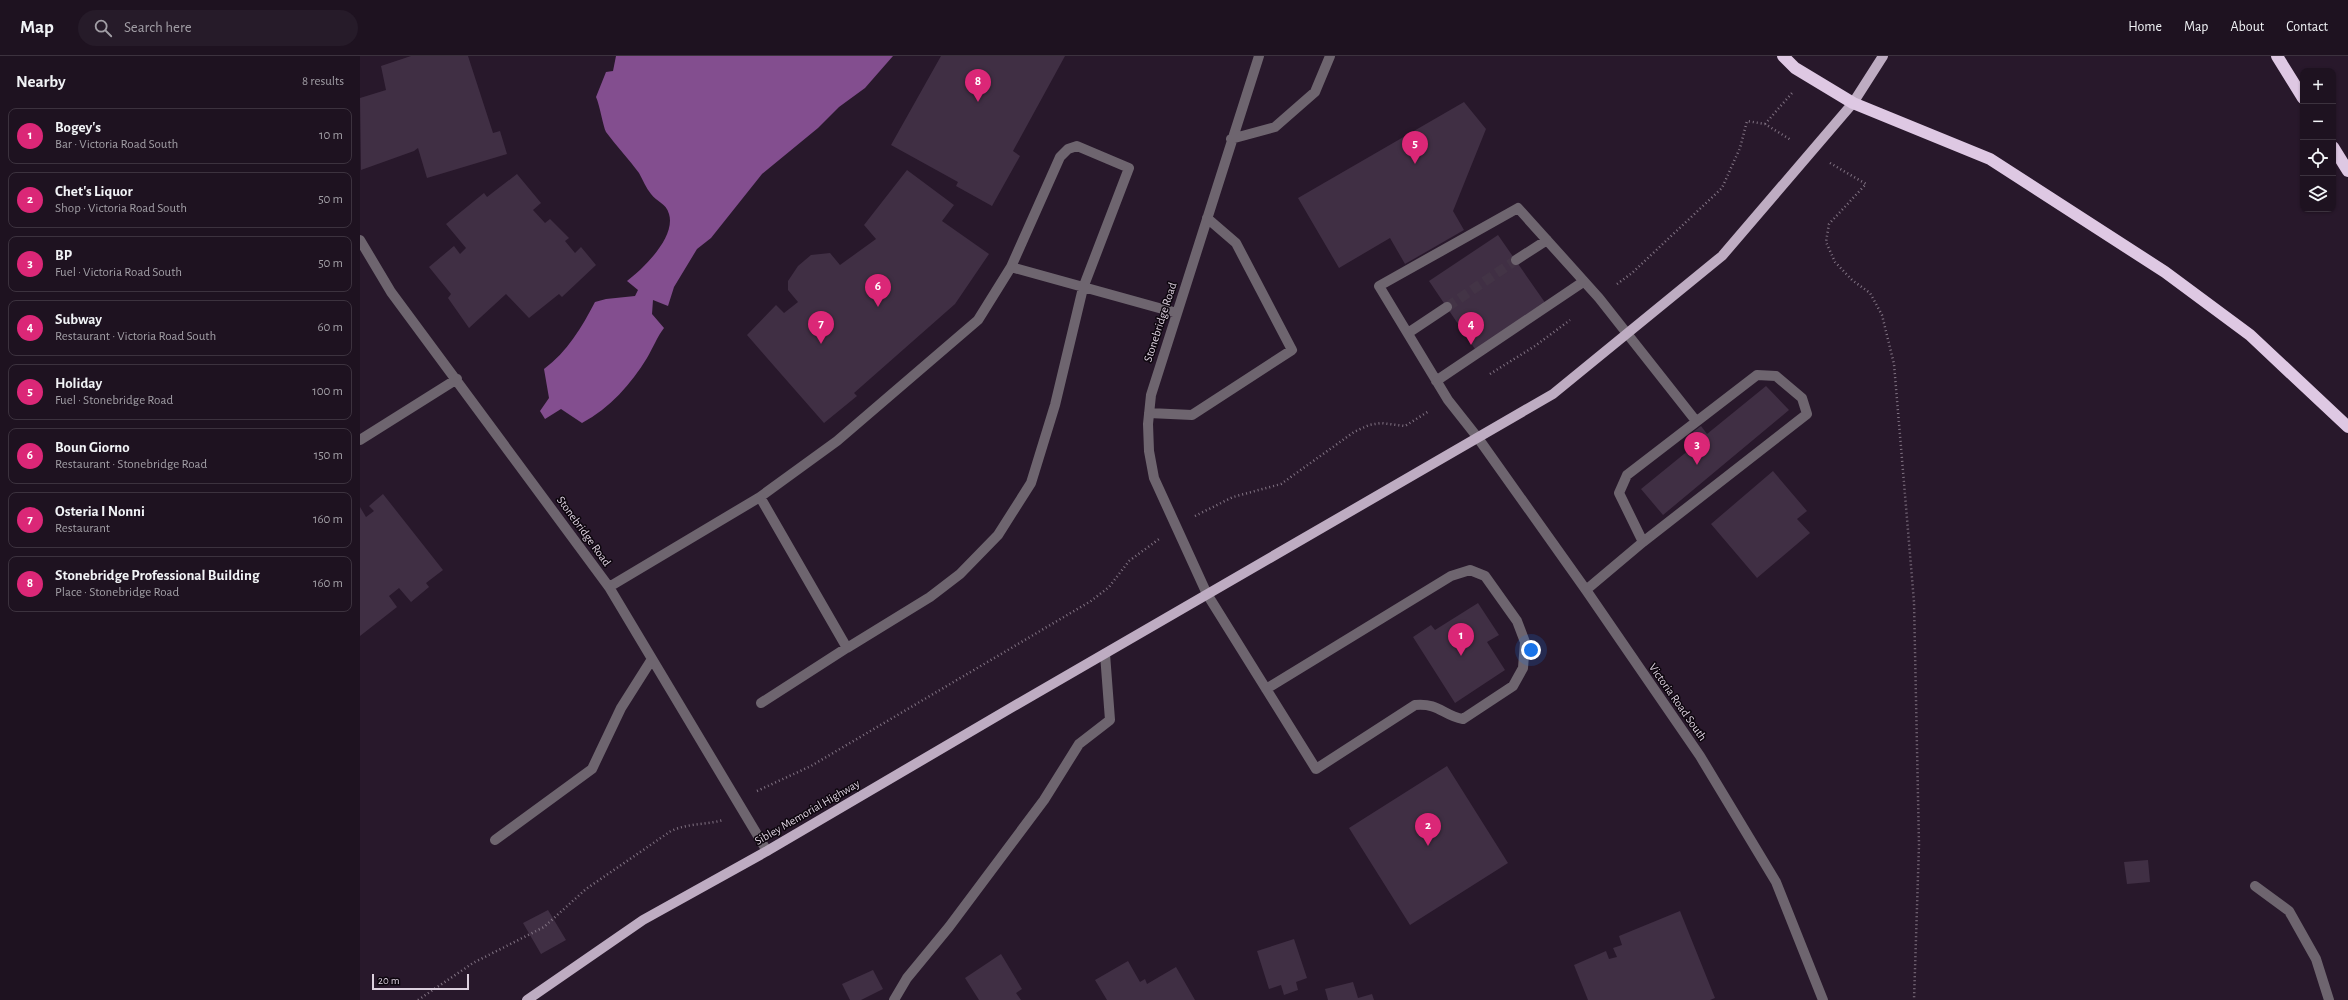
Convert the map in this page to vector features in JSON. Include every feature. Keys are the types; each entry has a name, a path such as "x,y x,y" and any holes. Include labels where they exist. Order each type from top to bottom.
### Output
{"highway":[{"path":"1783,56 1795,68 1853,104 1990,159 2165,272 2250,335 2327,405 2348,427"},
{"path":"2277,56 2300,93"},
{"path":"2336,152 2348,171"}],"main road":[{"name":"Sibley Memorial Highway","path":"527,1000 643,920 767,851 1553,394 1722,256 1853,104 1883,56"}],"street":[{"name":"Stonebridge Road","path":"1259,56 1231,139 1151,395 1149,413 1149,451 1154,478 1178,527 1207,594 1266,689 1316,769 1415,705 1429,704 1442,708 1451,717 1463,719 1513,686 1523,668 1525,642 1516,621 1486,576 1470,570 1451,576 1266,689"},
{"path":"1231,139 1276,127 1315,92 1330,56"},
{"path":"609,587 760,497 837,441 978,320 1011,267 1060,157 1068,149 1076,146 1129,168 1083,288 1055,406 1031,483 998,535 960,574 930,597 848,646 762,703"},
{"name":"Victoria Road South","path":"1547,240 1518,208 1379,286 1448,400 1478,438 1586,590 1700,756 1776,882 1823,1000"},
{"path":"1149,413 1192,415 1292,350 1236,243 1207,218"},
{"name":"Stonebridge Road","path":"360,240 391,292 457,379 609,587 767,851"},
{"path":"1516,260 1547,240 1628,333 1696,421"},
{"path":"1011,267 1177,313"},
{"path":"1436,381 1583,282"},
{"path":"1408,333 1447,307"},
{"path":"1586,590 1643,542 1808,414 1802,398 1776,376 1757,375 1626,475 1619,493 1643,542"},
{"path":"360,440 457,379"},
{"path":"760,497 847,648 848,646"},
{"path":"897,998 907,978 949,928 1040,806 1079,744 1110,720 1105,654"},
{"path":"495,840 592,770 621,708 652,660"},
{"path":"2255,886 2289,911 2316,959 2329,1000"}],"path":[{"path":"1488,375 1535,346 1632,273 1722,188 1740,148 1747,121 1764,124 1866,184 1829,224 1826,242 1835,262 1852,280 1870,293 1882,315 1894,364 1914,602 1919,845 1914,1000"},
{"path":"418,1000 473,963 544,927 586,889 671,831 681,827 714,823 725,819 746,797 772,782 810,766 1092,601 1109,587 1129,561 1178,527 1233,497 1281,484 1354,432 1369,425 1381,423 1405,426 1448,400"}],"shaded area":[{"path":"616,56 893,56 865,88 839,107 818,128 762,174 711,238 697,249 674,287 668,306 653,300 652,314 664,328 641,368 619,395 602,410 582,423 561,409 545,419 540,411 549,398 544,369 567,347 585,321 595,302 606,299 635,296 638,290 627,281 650,260 657,251 668,232 670,223 668,210 666,207 653,197 639,173 605,129 596,97 606,72 613,71"}],"building":[{"path":"411,56 468,56 493,133 500,131 507,154 427,178 418,148 414,151 361,170 360,98 386,90 381,66"},
{"path":"941,56 1065,56 1013,151 1020,156 992,206 956,186 958,182 891,145"},
{"path":"1464,102 1486,129 1453,211 1464,230 1405,264 1390,238 1339,268 1298,198"},
{"path":"907,170 954,205 942,221 989,254 955,304 854,393 857,396 824,423 747,335 776,305 784,313 798,302 788,290 788,281 798,266 811,255 830,253 840,265 876,239 864,225"},
{"path":"517,174 541,203 533,210 545,223 550,219 569,238 565,241 575,253 581,247 596,265 562,297 559,294 529,318 506,294 469,328 448,298 451,294 429,267 454,246 460,254 466,248 446,224 484,193 487,197"},
{"path":"1498,235 1546,304 1477,352 1429,281"},
{"path":"1766,386 1789,410 1663,515 1641,489 1700,441 1693,432 1701,426 1707,434"},
{"path":"1773,471 1807,511 1797,519 1810,533 1757,578 1711,524"},
{"path":"383,494 443,570 426,583 429,587 411,602 399,588 389,596 397,607 360,636 360,507 366,517 374,511 369,506"},
{"path":"1478,603 1499,635 1487,642 1505,670 1455,703 1413,637 1431,625 1435,630"},
{"path":"1447,766 1508,863 1410,925 1349,828"},
{"path":"2148,860 2150,882 2127,884 2124,862"},
{"path":"548,910 566,940 541,954 523,923"},
{"path":"1680,911 1715,998 1710,1000 1588,1000 1574,965 1606,951 1609,959 1617,957 1613,948 1622,945 1619,936"},
{"path":"1294,939 1307,978 1296,982 1298,990 1284,995 1281,985 1269,989 1257,951"},
{"path":"1001,954 1022,989 1016,993 1021,1000 979,1000 965,978"},
{"path":"1128,961 1140,982 1145,979 1147,984 1176,967 1195,1000 1107,1000 1095,980"},
{"path":"873,970 883,989 861,1000 850,1000 842,984"},
{"path":"1353,982 1358,998 1372,994 1374,1000 1328,1000 1325,989"}],"tunnel":[{"path":"1447,307 1516,260"}],"place":[{"name":"Stonebridge Professional Building","path":"978,102"},
{"name":"Holiday","path":"1415,164"},
{"name":"Boun Giorno","path":"878,307"},
{"name":"Osteria I Nonni","path":"821,344"},
{"name":"Subway","path":"1471,345"},
{"name":"BP","path":"1697,465"},
{"name":"Bogey's","path":"1461,656"},
{"name":"Chet's Liquor","path":"1428,846"}]}
